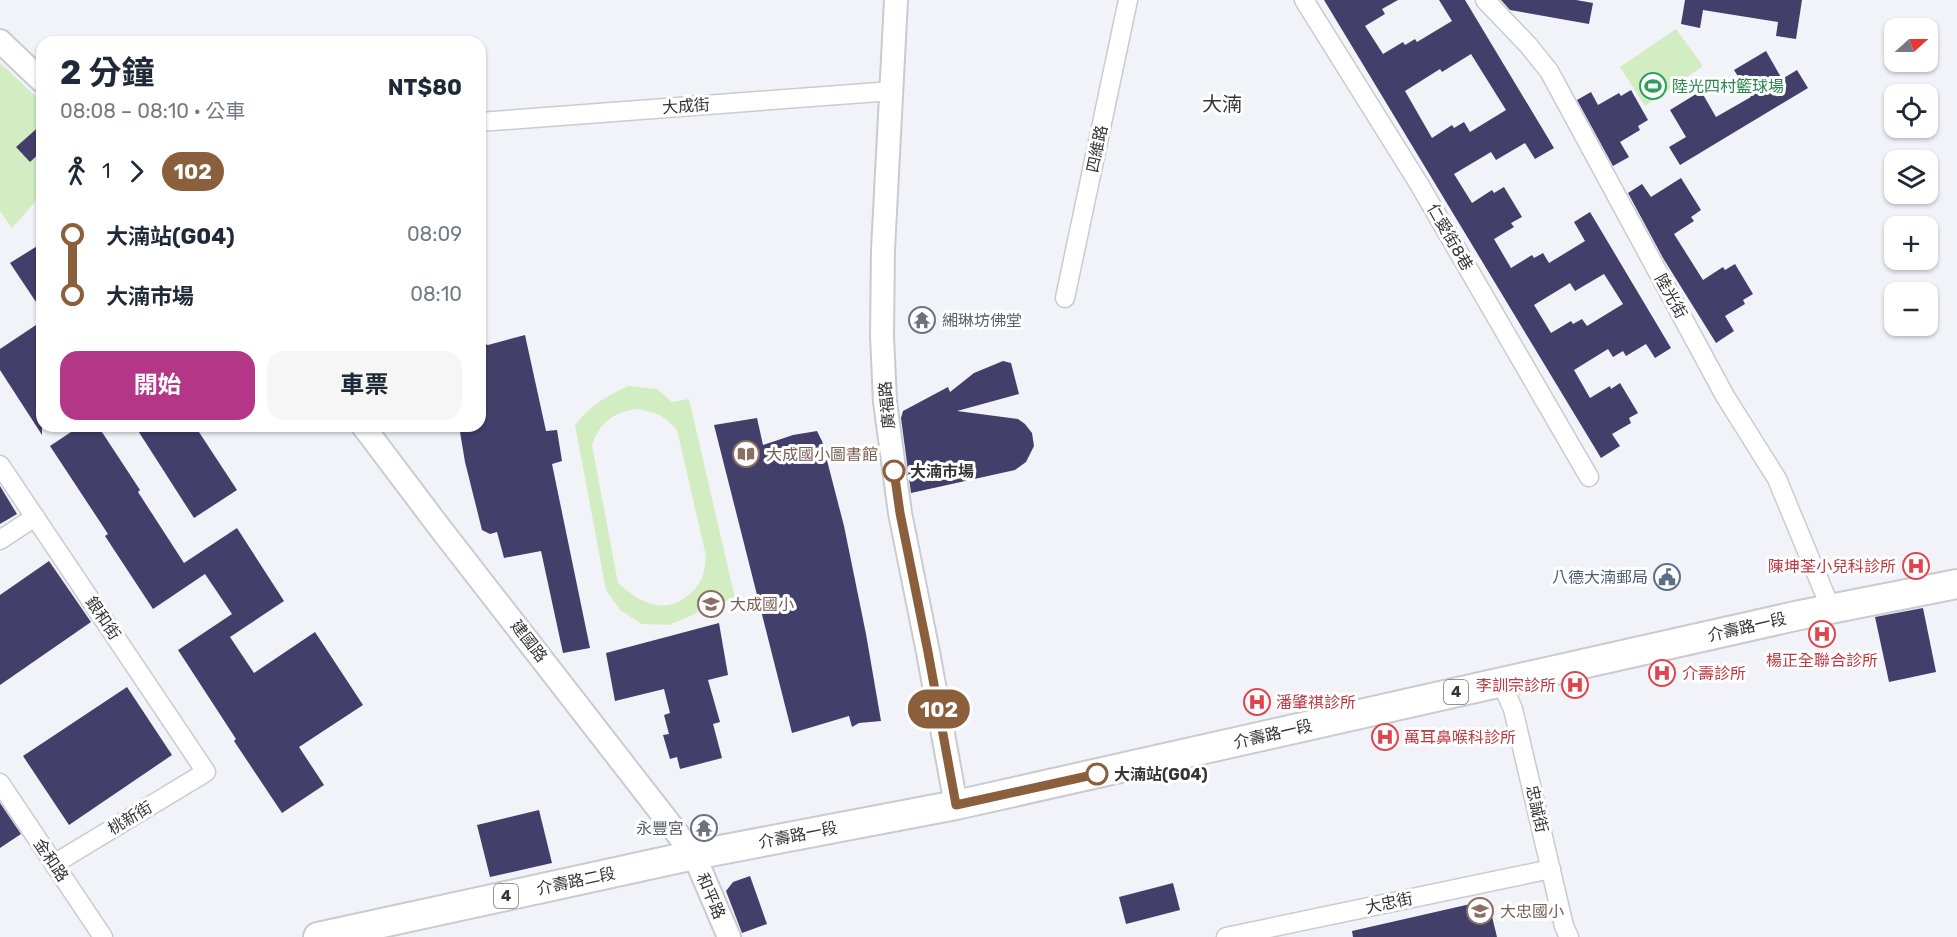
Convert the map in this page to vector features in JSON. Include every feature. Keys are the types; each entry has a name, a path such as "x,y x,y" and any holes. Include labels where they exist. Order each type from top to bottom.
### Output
{"main road":[{"name":"介壽路一段","path":"694,855 956,805 1831,609 1957,584"},
{"name":"介壽路二段","path":"318,937 694,855"}],"street":[{"name":"廣福路","path":"896,0 883,250 882,336 885,402 900,513 956,805"},
{"name":"四維路","path":"1065,298 1128,0"},
{"name":"仁愛街8巷","path":"1304,0 1419,184 1589,477"},
{"name":"陸光街","path":"1485,0 1550,71 1725,396 1777,479 1831,609"},
{"path":"0,41 36,75"},
{"name":"大成街","path":"486,122 891,91"},
{"name":"建國路","path":"368,432 694,855"},
{"name":"銀和街","path":"0,465 206,772"},
{"path":"0,540 35,517"},
{"name":"忠誠街","path":"1501,682 1513,709 1564,926 1569,937"},
{"name":"桃新街","path":"54,864 206,772"},
{"name":"金和路","path":"0,783 103,937"},
{"name":"和平路","path":"694,855 729,937"},
{"name":"大忠街","path":"1226,937 1551,869"}],"green space":[{"name":"陸光四村籃球場","path":"1676,29 1703,66 1645,106 1620,67"},
{"path":"0,63 36,96 36,201 12,228 0,211"},
{"path":"628,386 657,389 672,402 689,399 735,598 716,604 713,594 695,614 669,625 642,624 620,610 606,590 575,425 605,398","holes":["636,409 664,418 677,430 706,556 703,575 696,587 686,597 668,605 650,604 618,583 592,445 599,430 608,420"]}],"building":[{"path":"1324,0 1398,0 1382,9 1385,14 1365,26 1383,54 1403,42 1405,45 1415,39 1417,42 1452,21 1439,0 1465,0 1554,148 1535,159 1525,143 1496,160 1491,152 1454,174 1472,203 1492,190 1494,193 1504,187 1522,217 1511,223 1514,227 1494,239 1511,268 1532,255 1534,258 1543,253 1549,263 1585,241 1574,222 1590,212 1671,348 1655,358 1646,344 1626,356 1623,351 1613,357 1608,349 1574,370 1590,398 1620,383 1638,413 1629,418 1631,423 1612,434 1620,446 1601,458","holes":["1471,54 1506,110 1470,132 1464,122 1454,128 1452,125 1432,138 1405,91 1440,69 1442,72","1604,274 1623,304 1587,326 1582,319 1573,324 1571,321 1551,333 1534,305 1570,283 1575,291"]},
{"path":"1501,0 1576,0 1593,3 1589,24 1510,10"},
{"path":"1685,0 1802,0 1796,39 1776,36 1778,22 1703,10 1700,28 1681,24"},
{"path":"1766,51 1782,79 1797,70 1808,88 1680,165 1669,147 1686,137 1670,110 1701,91 1716,117 1751,97 1734,70"},
{"path":"1631,90 1648,120 1638,126 1640,130 1620,142 1629,157 1613,166 1577,100 1591,92 1598,105 1619,93 1621,96"},
{"path":"36,129 36,156 30,162 16,147"},
{"path":"1681,178 1701,210 1691,217 1694,221 1674,234 1703,280 1723,267 1725,270 1735,264 1753,294 1743,300 1745,304 1725,316 1734,331 1716,343 1663,258 1628,193 1642,184 1651,197"},
{"path":"36,247 36,302 10,263"},
{"path":"36,325 36,426 0,370 0,349"},
{"path":"525,335 546,431 557,430 562,461 552,464 590,648 563,653 541,551 504,558 497,532 490,534 482,530 460,432 486,432 486,344"},
{"path":"1003,361 1011,363 1019,394 957,411 1018,419 1025,424 1032,433 1034,446 1026,462 1015,470 911,493 901,418 903,411 948,387 950,392 974,373"},
{"path":"757,418 763,445 793,435 817,431 822,441 844,526 881,721 859,723 852,727 849,716 792,733 714,425"},
{"path":"71,432 102,432 184,563 237,528 284,601 230,637 254,673 315,632 363,705 299,747 324,785 282,813 178,650 232,614 205,574 153,609 105,536 108,534 50,446"},
{"path":"139,432 199,432 237,490 194,518"},
{"path":"0,486 17,514 0,524"},
{"path":"49,561 91,622 0,685 0,595"},
{"path":"1923,608 1936,672 1889,682 1875,617"},
{"path":"719,623 728,675 708,680 720,722 713,724 722,758 680,769 677,757 670,759 663,735 669,734 664,715 670,713 664,689 615,701 606,653"},
{"path":"127,687 172,755 69,825 23,756"},
{"path":"0,803 21,834 0,848"},
{"path":"539,810 552,863 490,877 477,825"},
{"path":"750,876 767,924 742,933 726,891 733,882"},
{"path":"1173,883 1180,910 1126,924 1119,897"},
{"path":"1488,900 1497,937 1353,937 1352,931"}],"bus line":[{"name":"102","path":"894,471 956,805 1097,774"}],"place":[{"name":"陸光四村籃球場","path":"1653,86"},
{"name":"緗琳坊佛堂","path":"922,320"},
{"name":"大成國小圖書館","path":"746,454"},
{"name":"大湳市場","path":"894,471"},
{"name":"陳坤荃小兒科診所","path":"1916,566"},
{"name":"八德大湳郵局","path":"1667,577"},
{"name":"大成國小","path":"711,604"},
{"name":"楊正全聯合診所","path":"1822,634"},
{"name":"介壽診所","path":"1662,673"},
{"name":"李訓宗診所","path":"1575,685"},
{"name":"潘肇祺診所","path":"1257,702"},
{"name":"萬耳鼻喉科診所","path":"1385,737"},
{"name":"大湳站(G04)","path":"1097,774"},
{"name":"永豐宮","path":"704,828"},
{"name":"大忠國小","path":"1480,911"}],"district":[{"name":"大湳","path":"1222,104"}]}
